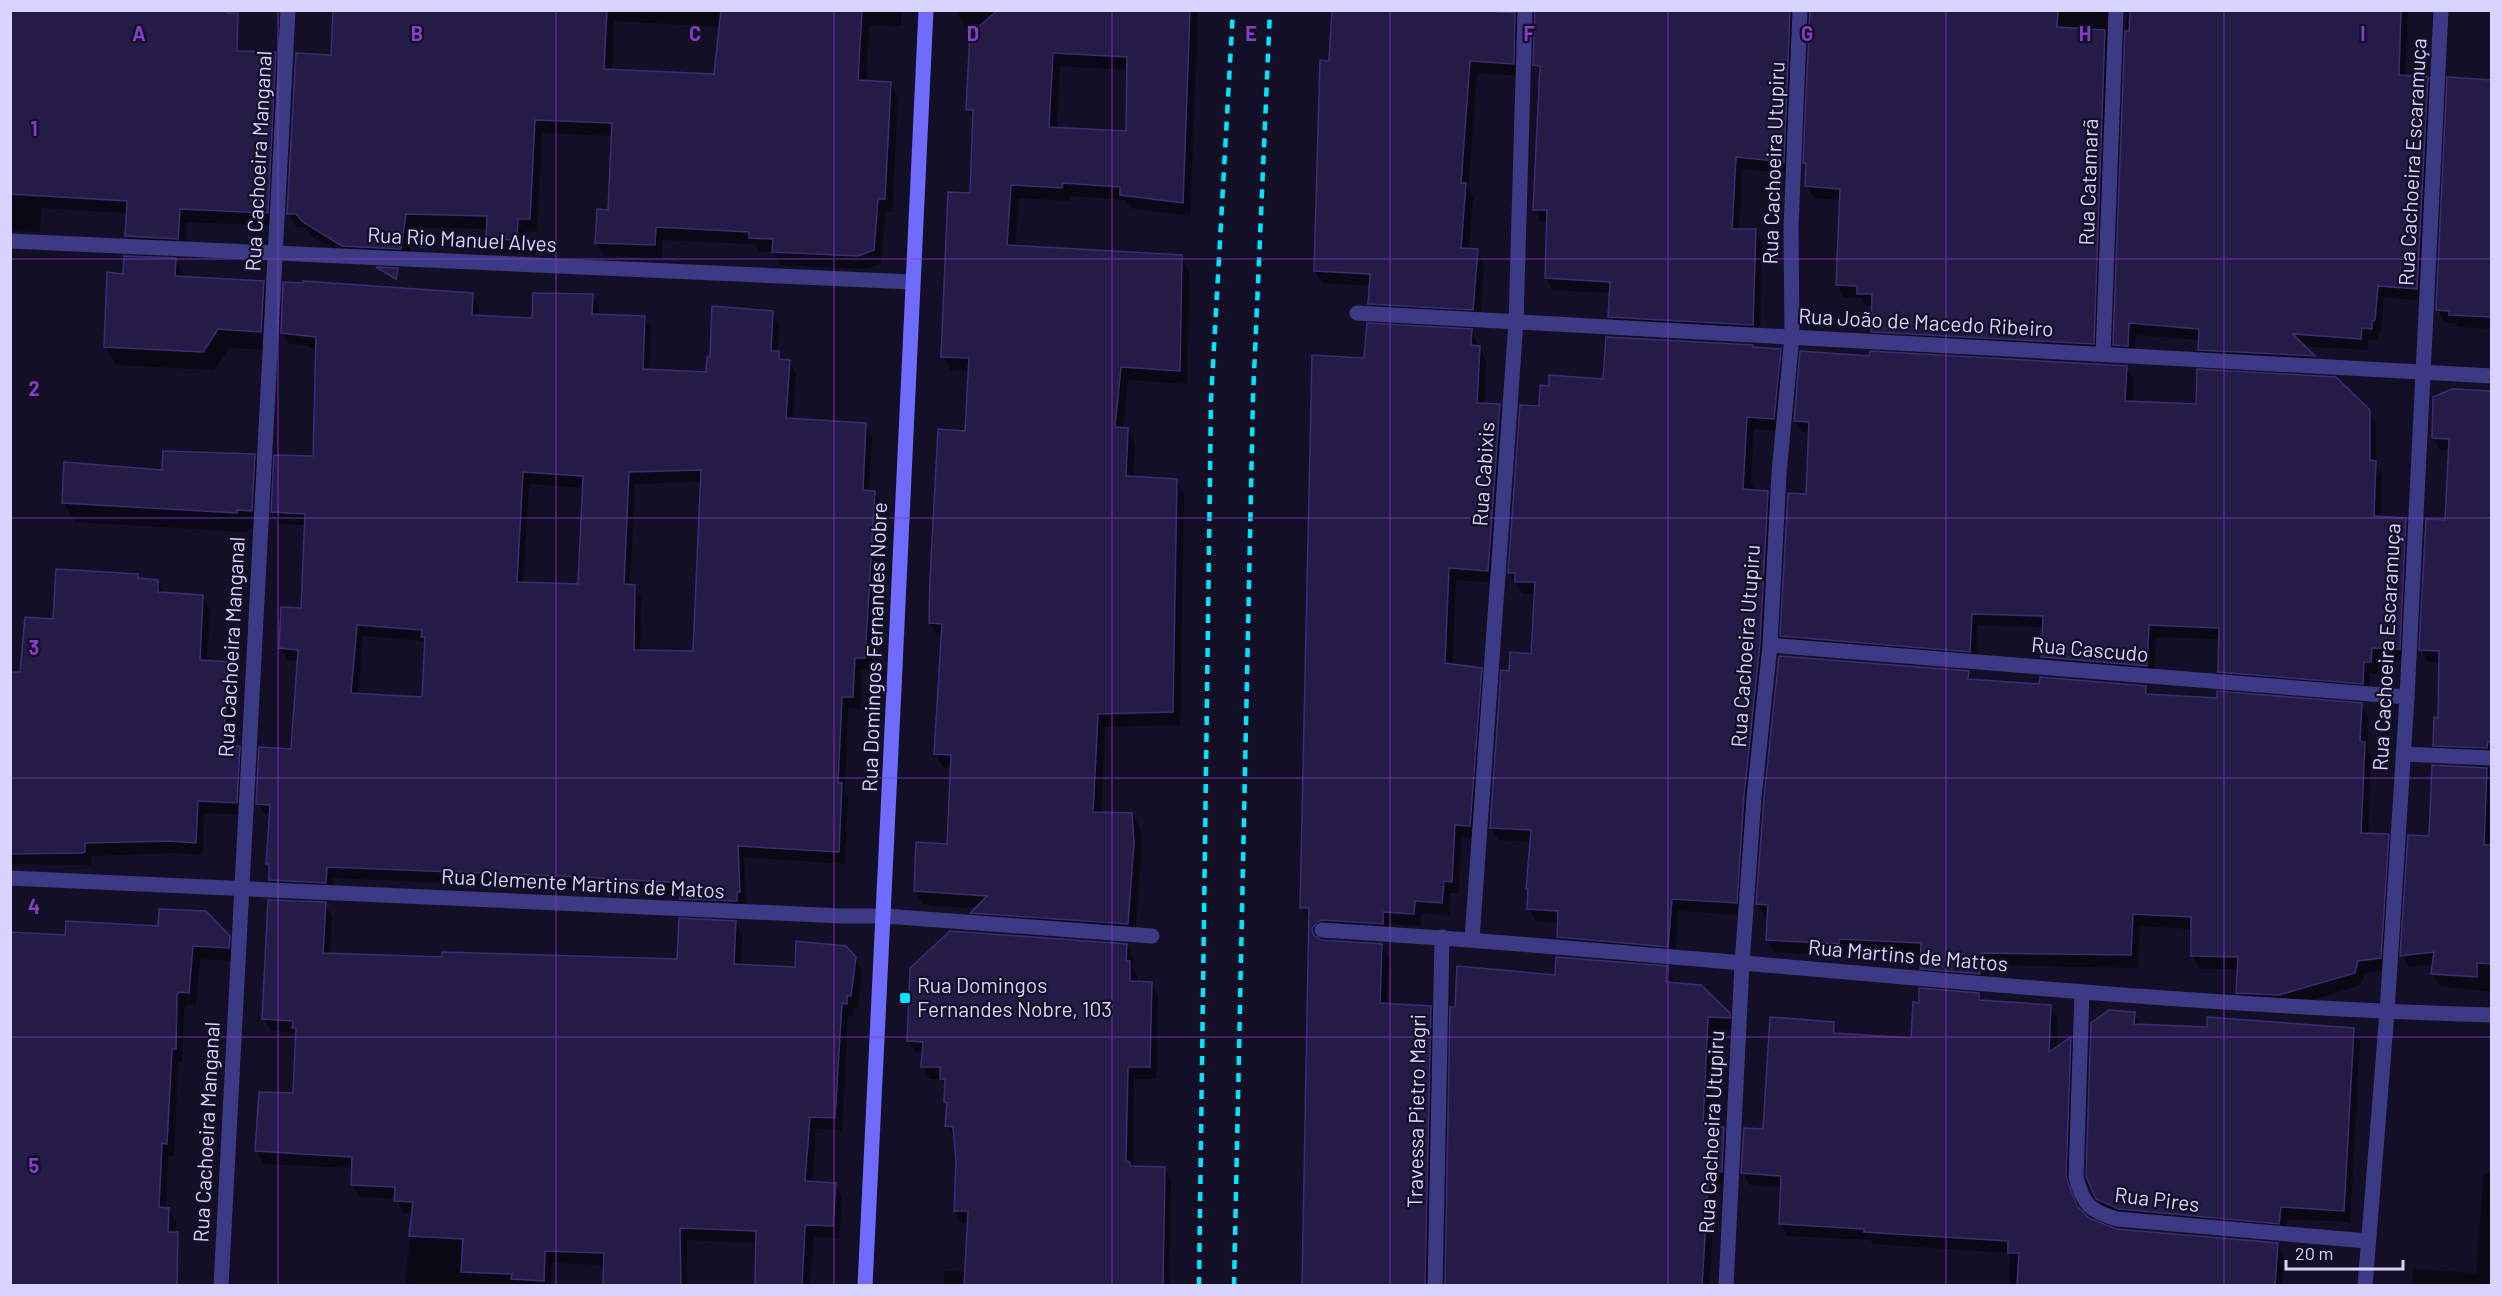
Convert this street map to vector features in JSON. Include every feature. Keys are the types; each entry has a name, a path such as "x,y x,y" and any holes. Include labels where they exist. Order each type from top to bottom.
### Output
{"street":[{"name":"Rua Cachoeira Manganal","path":"221,1286 288,10"},
{"name":"Rua Domingos Fernandes Nobre","path":"865,1286 885,916 926,10"},
{"name":"Rua Cabixis","path":"1472,939 1516,322 1525,10"},
{"name":"Rua Cachoeira Utupiru","path":"1726,1286 1742,964 1770,645 1779,473 1792,336 1791,228 1800,10"},
{"name":"Rua Catamarã","path":"2103,354 2116,10"},
{"name":"Rua Cachoeira Escaramuça","path":"2365,1286 2387,1012 2407,697 2441,10"},
{"name":"Rua Rio Manuel Alves","path":"10,241 912,282"},
{"name":"Rua João de Macedo Ribeiro","path":"1357,313 2492,376"},
{"name":"Rua Cascudo","path":"1770,645 2407,697"},
{"path":"2403,754 2492,758"},
{"name":"Rua Clemente Martins de Matos","path":"10,878 240,890 885,916 1152,936"},
{"name":"Rua Martins de Mattos","path":"1322,930 1472,939 2082,992 2387,1012 2492,1016"},
{"name":"Travessa Pietro Magri","path":"1435,1286 1442,937"},
{"name":"Rua Pires","path":"2082,992 2076,1177 2081,1197 2096,1212 2117,1219 2367,1241"}],"building":[{"path":"10,10 228,10 227,13 238,13 237,51 276,52 268,213 180,209 178,239 125,236 127,201 10,194"},
{"path":"333,10 607,10 604,69 714,74 721,10 862,10 858,80 891,82 885,199 878,199 874,250 858,256 772,252 773,239 749,238 749,232 656,227 655,245 595,243 597,209 608,210 612,123 535,120 530,219 518,219 517,240 486,239 487,216 406,214 401,249 342,246 303,222 296,214 287,214 296,53 331,55"},
{"path":"998,10 1190,10 1183,203 1120,195 1120,187 1063,183 1062,188 1011,185 1007,245 1182,255 1180,371 1121,367 1115,427 1128,428 1126,476 1177,479 1173,712 1098,714 1093,812 1132,813 1134,842 1128,924 970,913 987,896 914,891 916,842 947,844 951,755 934,754 942,624 929,623 930,579 938,429 965,431 969,358 941,357 948,192 970,193 973,110 966,110 970,34","holes":["1053,53 1127,57 1126,131 1049,127"]},
{"path":"1332,10 1478,10 1515,13 1514,64 1470,61 1461,183 1466,183 1461,248 1478,249 1473,310 1368,304 1370,274 1314,271 1320,60 1329,61"},
{"path":"1535,10 1790,10 1784,162 1736,157 1732,229 1756,229 1753,325 1608,317 1610,282 1545,278 1547,210 1533,210 1540,66 1533,65"},
{"path":"1810,10 2058,10 2057,27 2105,30 2094,344 1871,332 1872,294 1857,294 1857,286 1836,285 1840,189 1805,186 1806,163 1803,163"},
{"path":"2130,10 2401,10 2399,75 2428,77 2417,289 2378,286 2375,320 2372,321 2372,329 2362,328 2361,339 2293,334 2315,356 2198,350 2199,329 2129,323 2128,346 2113,345 2125,31 2129,31"},
{"path":"2447,77 2492,80 2492,317 2449,315 2449,311 2436,310"},
{"path":"124,256 176,258 175,276 264,281 261,332 218,329 203,352 104,347 107,272 123,274"},
{"path":"376,267 398,268 396,279"},
{"path":"303,281 473,293 472,315 532,318 533,293 593,294 592,314 645,316 643,369 706,372 707,357 710,357 712,306 773,311 771,351 779,351 779,359 790,360 786,418 866,423 863,490 875,491 865,658 855,658 853,697 842,697 838,783 842,783 839,852 738,846 740,892 737,892 737,901 680,899 681,883 583,877 327,867 326,883 269,880 269,864 266,864 270,805 256,804 259,747 291,749 298,650 279,648 281,607 301,608 305,514 271,512 274,455 313,456 316,337 281,333 283,282 303,283","holes":["701,470 693,651 634,650 635,585 624,584 629,472","523,472 583,476 578,584 517,582","357,625 422,630 421,637 425,637 422,697 351,693"]},
{"path":"1367,323 1472,329 1471,345 1480,346 1477,403 1500,404 1488,571 1449,568 1445,663 1482,668 1470,826 1455,825 1452,882 1444,881 1442,903 1415,901 1414,914 1383,912 1383,924 1322,920 1317,922 1312,929 1314,935 1321,940 1382,944 1380,1003 1431,1006 1425,1286 1302,1286 1309,908 1300,908 1312,355 1364,358"},
{"path":"1606,337 1753,345 1753,347 1781,349 1774,419 1747,417 1743,489 1768,491 1760,644 1744,796 1737,903 1672,899 1668,947 1557,937 1558,911 1527,909 1528,889 1526,889 1531,830 1490,828 1501,670 1509,671 1510,652 1531,654 1535,582 1515,582 1515,573 1508,573 1520,405 1539,406 1540,385 1549,386 1549,375 1603,379"},
{"path":"1800,351 1869,356 1870,351 2127,366 2125,401 2196,404 2197,369 2336,377 2370,410 2370,460 2376,461 2374,516 2406,518 2400,649 2372,648 2371,662 2364,662 2363,684 2218,672 2219,628 2149,625 2147,666 2041,657 2043,616 1972,614 1970,652 1780,636 1788,493 1806,494 1809,422 1794,421"},
{"path":"2452,389 2492,391 2492,742 2488,742 2487,748 2433,746 2434,717 2438,718 2439,651 2419,650 2426,519 2445,520 2449,439 2432,438 2433,397"},
{"path":"163,451 255,454 252,511 237,510 237,513 62,503 64,462 162,470"},
{"path":"56,569 138,574 138,578 158,580 158,592 203,595 200,660 229,662 223,746 240,746 237,803 198,801 196,843 170,841 85,843 85,852 82,853 10,854 10,672 20,672 25,617 53,619"},
{"path":"1779,656 1969,671 1968,679 2039,684 2040,677 2146,686 2146,694 2217,698 2217,691 2362,703 2360,741 2365,742 2361,833 2389,834 2381,958 2358,961 2355,973 2279,995 2236,993 2238,957 2191,956 2191,917 2133,914 2131,955 1981,953 1980,974 1920,969 1921,943 1839,939 1839,944 1766,940 1768,905 1756,904 1764,798"},
{"path":"2432,765 2487,768 2484,845 2492,845 2492,964 2477,963 2477,977 2431,974 2434,952 2400,956 2408,835 2429,836"},
{"path":"268,900 326,902 323,953 442,957 442,952 677,959 679,918 736,921 734,964 795,967 796,941 846,946 856,957 851,996 847,996 847,1004 842,1003 835,1118 810,1117 805,1181 836,1183 833,1226 806,1225 802,1286 755,1286 756,1231 680,1228 681,1286 603,1285 604,1253 545,1251 544,1281 511,1279 512,1274 461,1272 463,1239 409,1236 413,1202 394,1201 395,1187 351,1185 352,1157 255,1151 259,1092 293,1093 296,1028 292,1028 293,1021 262,1019"},
{"path":"159,909 206,911 230,936 229,948 193,946 189,993 177,994 176,1049 172,1049 167,1144 162,1143 159,1207 169,1208 168,1232 178,1232 177,1286 10,1286 10,932 65,935 66,921 158,926"},
{"path":"950,931 1127,944 1126,961 1130,961 1130,981 1152,982 1150,1067 1128,1067 1126,1161 1130,1162 1130,1166 1165,1167 1163,1286 964,1286 968,1211 954,1211 956,1160 953,1127 945,1126 947,1103 944,1102 945,1079 940,1079 940,1067 921,1067 923,1042 907,1041 910,968"},
{"path":"1556,957 1667,966 1666,982 1701,985 1730,1013 1730,1018 1708,1017 1703,1126 1724,1127 1722,1172 1709,1171 1702,1286 1445,1286 1450,1007 1455,1007 1457,966 1555,975"},
{"path":"1919,988 1979,993 1979,1000 2051,1005 2049,1052 2071,1037 2066,1177 2077,1206 2089,1218 2116,1229 2278,1243 2275,1286 2017,1286 2019,1253 2008,1253 2008,1241 1779,1224 1781,1176 1741,1173 1744,1128 1763,1129 1770,1017 1834,1022 1834,1033 1911,1038 1913,1002 1919,1003"},
{"path":"2109,1010 2135,1012 2134,1024 2207,1027 2207,1017 2354,1028 2344,1211 2281,1207 2279,1224 2119,1209 2096,1199 2086,1176 2091,1023"}],"railway":[{"path":"1199,1286 1211,400 1233,10"},
{"path":"1234,1286 1253,397 1270,10"}],"place":[{"name":"Rua Domingos Fernandes Nobre, 103","path":"905,998"}]}
